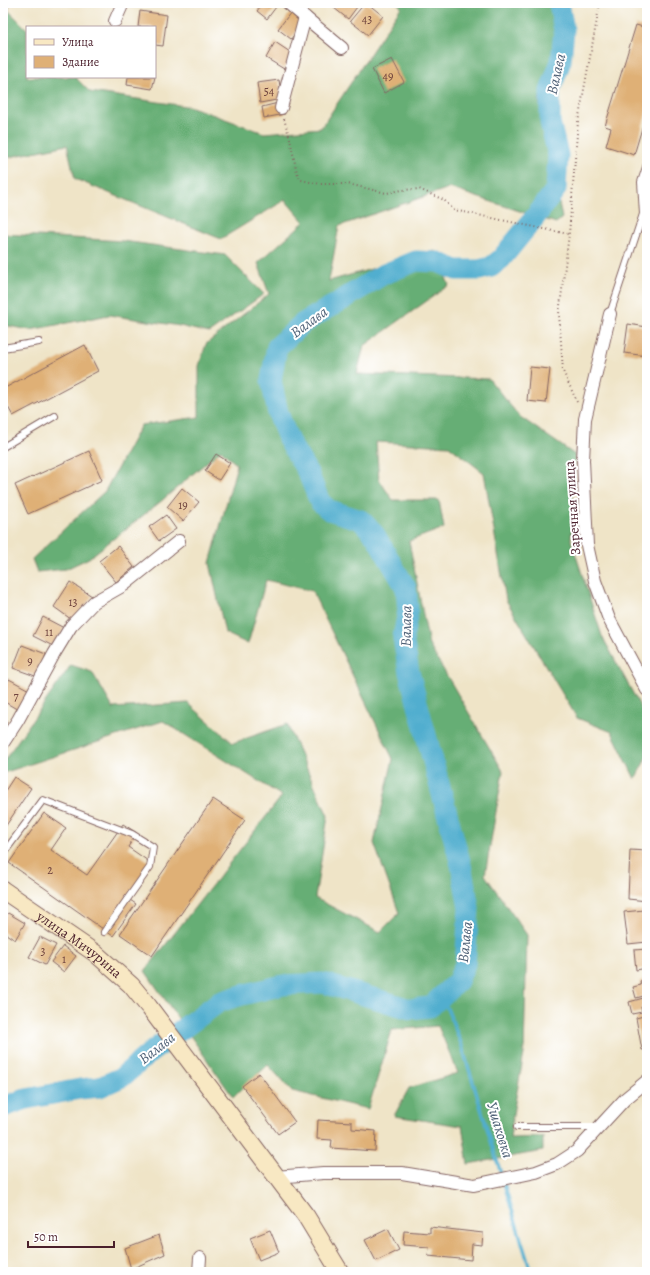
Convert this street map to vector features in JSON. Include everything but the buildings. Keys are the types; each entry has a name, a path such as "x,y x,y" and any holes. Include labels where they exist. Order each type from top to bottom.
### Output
{"main road":[{"name":"улица Мичурина","path":"3,890 95,953 132,985 306,1216 340,1272"}],"street":[{"path":"115,22 123,3"},
{"path":"288,3 342,48"},
{"path":"281,108 305,17"},
{"name":"Заречная улица","path":"610,314 585,419 583,460 587,545 594,581 609,619 647,690"},
{"path":"3,743 18,720 54,654 72,626 94,602 124,585 179,541"},
{"path":"276,1177 324,1173 402,1173 474,1185 536,1172 558,1164 577,1151 625,1099 647,1081"},
{"path":"199,1272 200,1258"}],"lane":[{"path":"610,314 643,214 641,182 647,164"},
{"path":"3,348 39,342"},
{"path":"3,447 55,416"},
{"path":"3,854 43,800 132,834 153,847 150,867 104,932"},
{"path":"517,1128 600,1127"}],"path":[{"path":"585,419 563,371 559,314 569,234 578,122 600,3"},
{"path":"281,108 290,139 297,173 301,180 320,184 348,184 386,193 402,190 419,190 444,200 454,210 562,234 569,234"}],"green space":[{"path":"3,3 10,3 8,10 26,28 26,78 76,78 90,92 192,107 264,133 321,128 401,7 397,3 554,3 557,49 539,100 562,218 556,223 449,188 339,226 329,281 435,251 449,285 364,346 357,374 489,379 519,416 575,455 571,540 602,636 647,719 647,757 635,779 612,732 577,718 506,600 484,473 449,446 376,442 379,480 393,500 439,500 444,528 409,541 429,645 503,771 485,875 527,935 524,1054 510,1138 543,1137 543,1151 468,1164 462,1126 394,1116 409,1088 458,1073 438,1026 392,1030 368,1109 292,1091 268,1065 233,1097 145,971 282,796 163,721 3,773 3,762 71,665 92,672 113,708 188,703 233,743 287,724 328,816 315,898 380,932 399,913 374,843 393,759 312,591 266,580 248,644 225,633 210,563 237,465 221,450 159,503 89,558 66,569 37,572 32,559 105,491 141,425 199,417 199,366 206,344 269,294 258,263 304,222 285,200 221,239 75,179 67,145 5,158 3,156"},
{"path":"3,234 123,241 225,255 264,294 209,333 180,326 109,315 30,330 3,325"}],"waterway":[{"name":"Валава","path":"3,1107 26,1099 80,1089 100,1087 122,1077 151,1052 219,1002 242,995 283,985 323,983 410,1009 430,1007 458,981 465,964 469,908 461,865 409,672 403,638 408,611 406,588 375,535 361,520 329,510 320,502 308,473 289,441 278,413 271,380 277,347 303,323 382,275 416,261 438,262 456,270 479,270 491,267 501,259 536,216 556,189 558,155 550,122 550,91 561,61 564,30 559,3"},
{"name":"Ушаковка","path":"442,996 461,1043 531,1272"}]}
